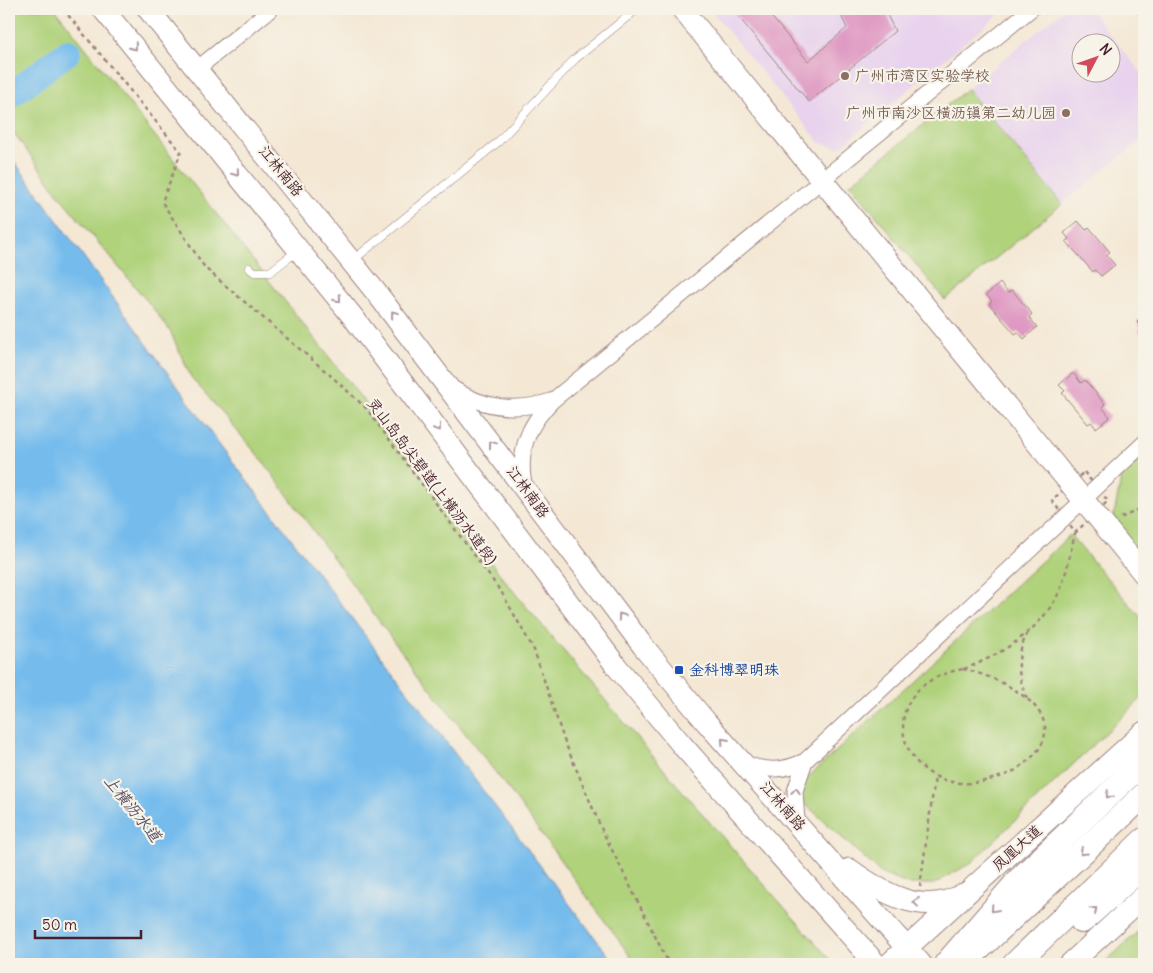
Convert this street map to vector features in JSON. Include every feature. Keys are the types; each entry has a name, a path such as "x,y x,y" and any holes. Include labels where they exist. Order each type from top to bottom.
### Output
{"main road":[{"path":"103,9 298,250 421,406 622,673 682,745 876,964"},
{"name":"江林南路","path":"148,9 352,261 448,385 643,646 921,964"},
{"path":"682,9 1144,574"},
{"name":"凤凰大道","path":"890,964 1144,732"},
{"path":"946,964 1019,880 1144,761"},
{"path":"962,964 1144,795"},
{"path":"1015,964 1144,840"},
{"path":"815,843 874,887 894,898 917,903 939,902 960,896 978,884"},
{"path":"1030,964 1144,865"},
{"path":"1070,964 1144,896"}],"street":[{"path":"197,69 271,9"},
{"path":"524,486 521,467 523,448 529,430 539,414 552,401 1031,9"},
{"path":"448,385 466,397 487,405 509,409 531,407 552,401"},
{"path":"743,762 768,770 781,770 805,761 1144,443"},
{"path":"797,822 795,791 805,761"}],"lane":[{"path":"352,261 498,142 575,59 637,9"},
{"path":"249,268 254,272 270,272 298,250"}],"path":[{"name":"灵山岛岛尖碧道(上横沥水道段)","path":"63,9 181,152 162,202 205,268 330,374 366,408 502,593 534,650 564,740 602,830 669,964"},
{"path":"1118,520 1144,507"},
{"path":"963,670 983,674 1003,682 1028,700 1036,707 1044,720 1045,735 1041,749 1031,760 1016,770 982,782 966,785 950,783 935,777 922,768 912,756 905,742 902,726 905,707 912,696 924,684 937,676 963,670 998,654 1042,616 1062,583 1075,533"},
{"path":"1028,630 1022,643 1018,665 1021,686 1028,700"},
{"path":"917,903 935,777"}],"shaded area":[{"name":"广州市湾区实验学校","path":"710,9 1005,9 839,148 820,143"},
{"name":"广州市南沙区横沥镇第二幼儿园","path":"1065,9 1089,9 1108,32 1070,32 1070,82 1120,82 1120,47 1144,76 1144,137 1062,204 967,89"}],"green space":[{"path":"9,9 55,9 518,597 683,792 834,964 636,964 510,791 395,643 262,460 191,377 170,331 61,198 9,126"},
{"path":"967,89 1062,204 945,300 850,184"},
{"path":"1144,455 1144,558 1113,520 1122,474"},
{"path":"1070,535 1144,621 1144,696 971,863 934,884 907,884 882,874 792,792"},
{"path":"1144,926 1144,964 1103,964"}],"water":[{"name":"上横沥水道","path":"9,154 220,445 615,964 9,964"}],"building":[{"path":"732,9 765,9 808,61 847,28 838,9 884,9 895,31 809,102"},
{"path":"1134,9 1144,9 1144,20"},
{"path":"1078,221 1086,230 1089,227 1110,252 1106,255 1115,265 1101,276 1095,270 1093,272 1066,241 1069,239 1064,233"},
{"path":"1000,283 1008,293 1012,290 1032,314 1029,317 1037,327 1024,339 1018,332 1015,334 989,304 992,301 986,295"},
{"path":"1144,316 1144,337 1139,331 1142,329 1137,322"},
{"path":"1073,373 1081,383 1085,380 1105,404 1102,407 1110,417 1096,428 1091,422 1088,424 1062,393 1065,391 1059,385"}],"waterway":[{"path":"9,96 68,52"}],"place":[{"name":"广州市湾区实验学校","path":"845,76"},
{"name":"广州市南沙区横沥镇第二幼儿园","path":"1066,113"},
{"name":"金科博翠明珠","path":"679,670"}]}
